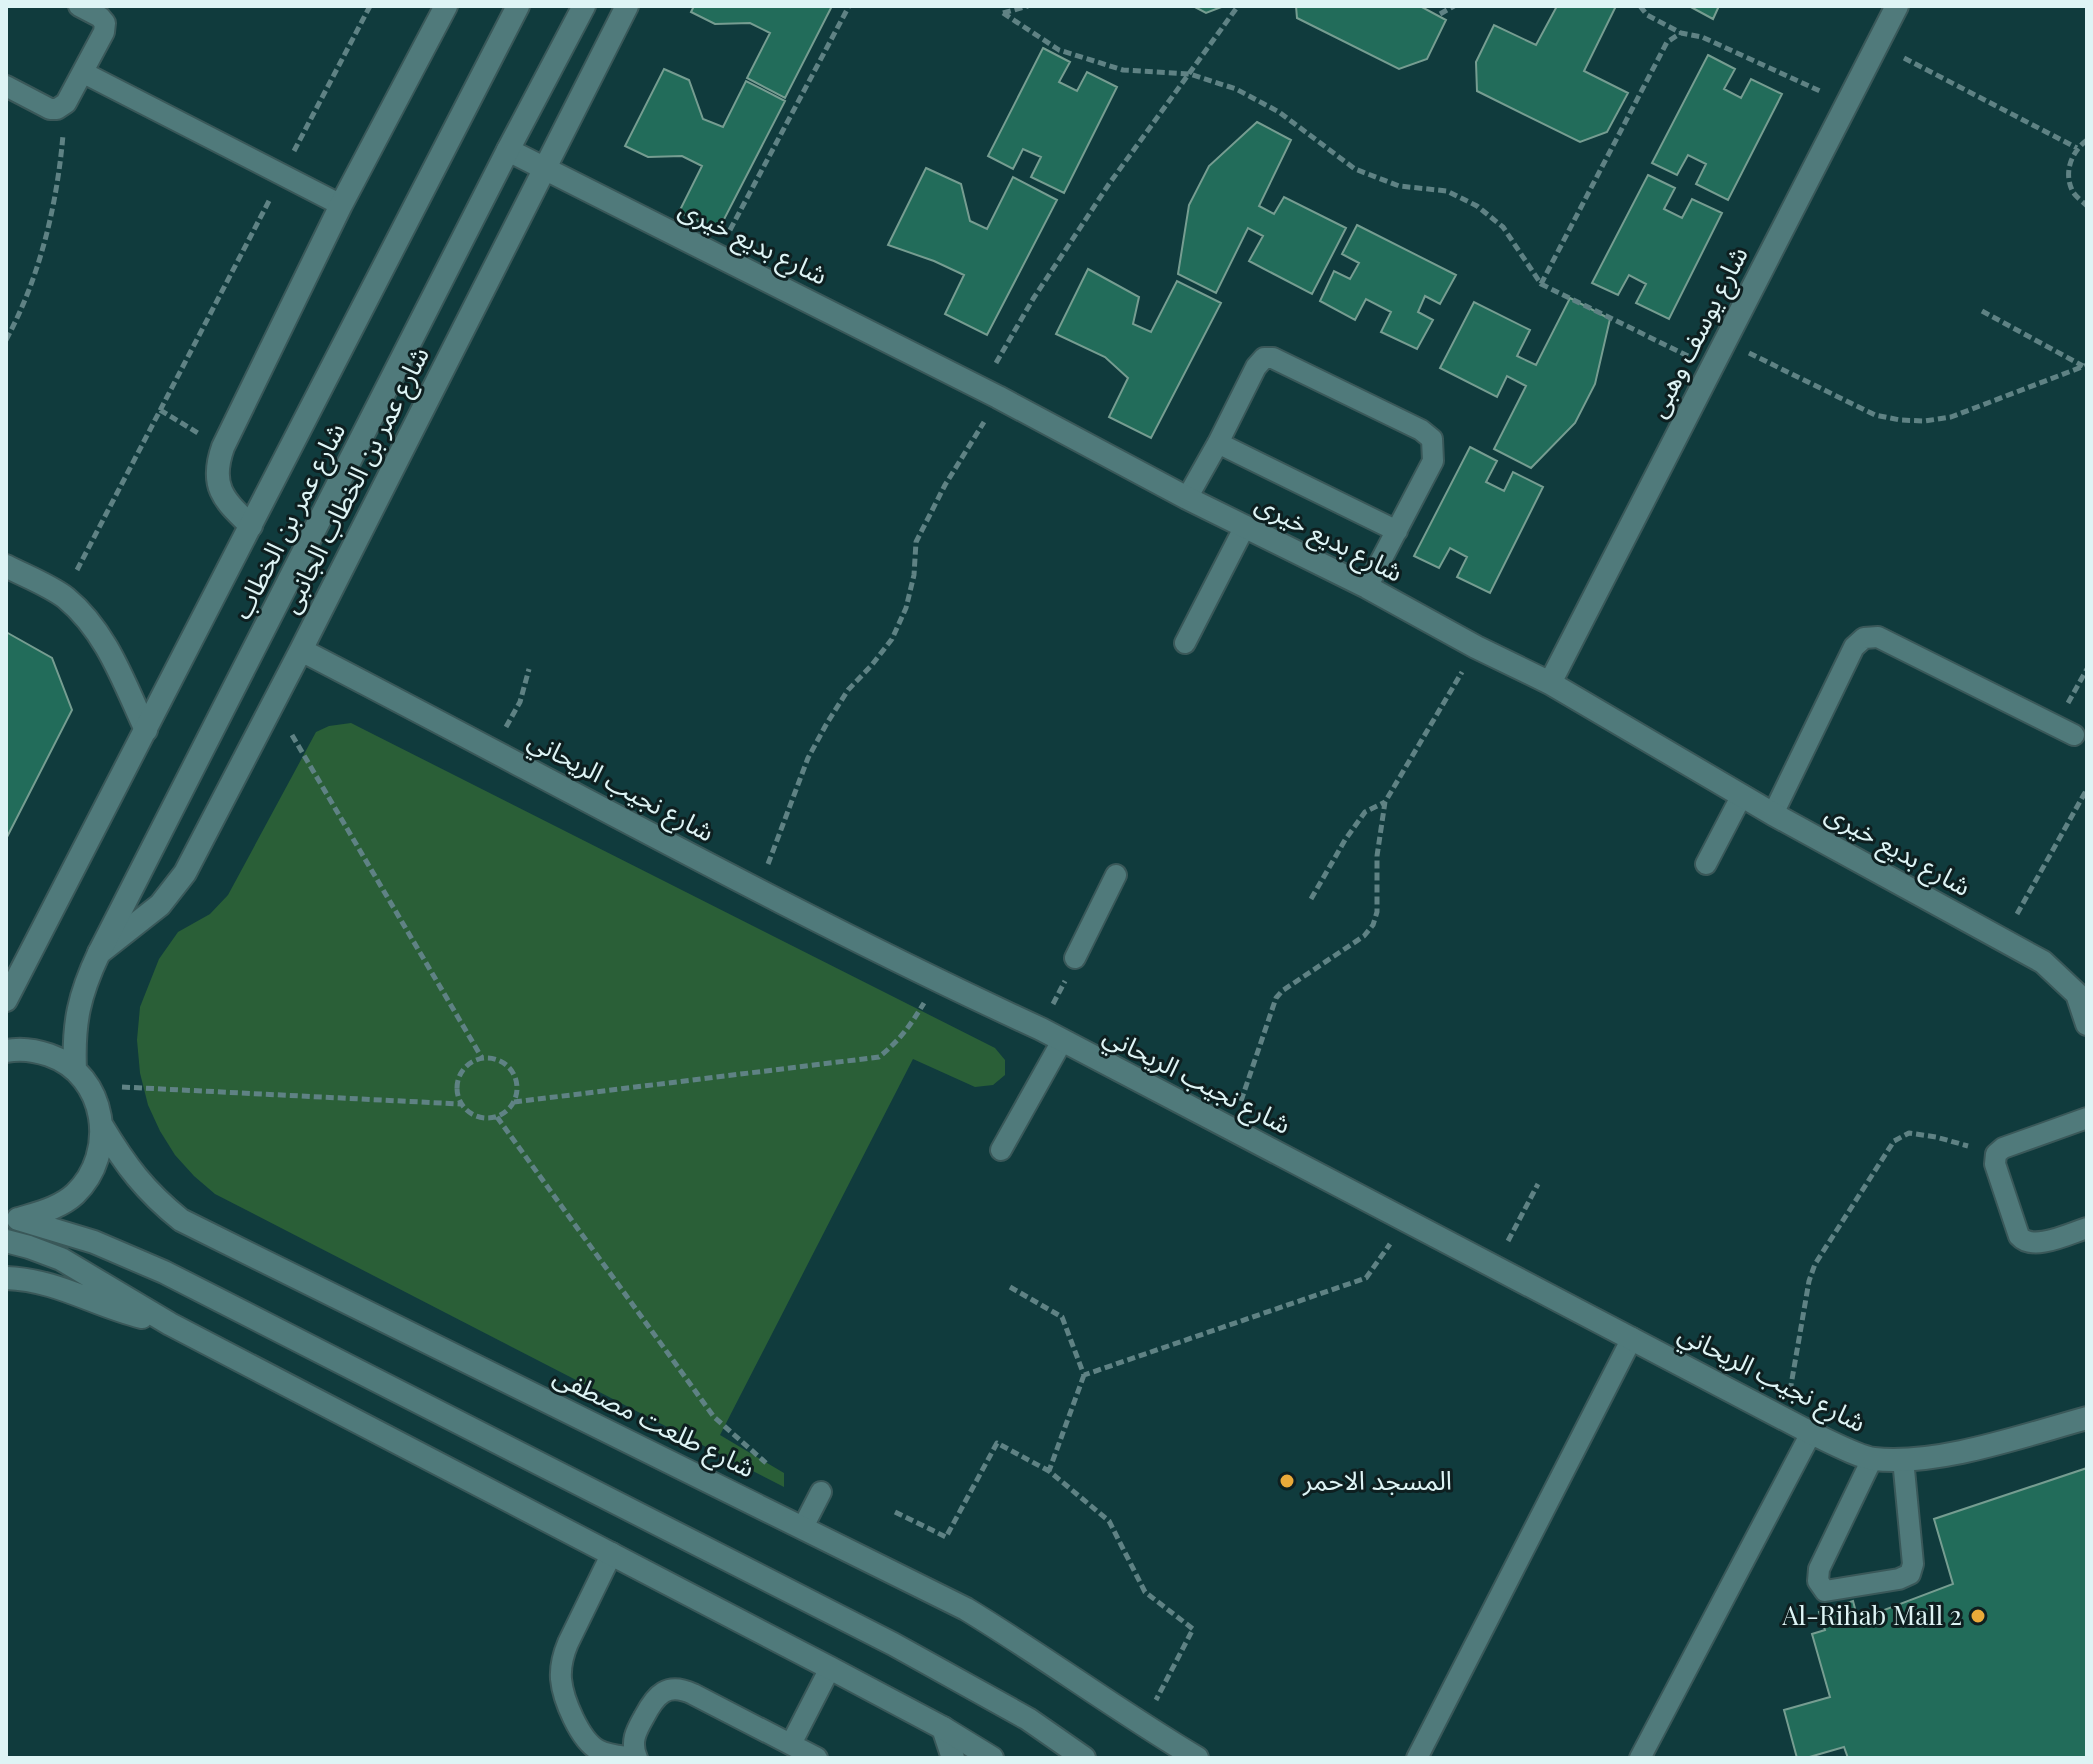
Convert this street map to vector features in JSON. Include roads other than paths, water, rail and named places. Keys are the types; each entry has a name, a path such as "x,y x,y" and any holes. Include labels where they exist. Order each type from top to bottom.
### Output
{"street":[{"path":"251,526 225,501 217,483 217,464 223,447 341,205 446,6"},
{"name":"شارع عمر بن الخطاب","path":"6,1000 518,6"},
{"name":"شارع عمر بن الخطاب","path":"102,1126 98,1105 82,1078 74,1042 76,1014 85,982 584,6"},
{"name":"شارع عمر بن الخطاب الجانبى","path":"99,953 160,905 185,873 627,6"},
{"name":"شارع يوسف وهبى","path":"1550,683 1897,6"},
{"name":"شارع بديع خيرى","path":"508,150 990,393 1187,498 1367,587 1476,647 1550,683 1773,814 2043,962 2082,992 2087,1024"},
{"path":"6,566 64,596 86,617 109,649 146,730"},
{"name":"شارع نجيب الريحاني","path":"301,650 758,891 936,981 1041,1029 1811,1433 1872,1459 1903,1459 1951,1454 2087,1418"},
{"path":"6,1051 36,1051 57,1058 82,1078"},
{"path":"12,1221 58,1206 74,1196 96,1164 102,1126"},
{"name":"شارع طلعت مصطفى","path":"102,1126 140,1183 181,1220 966,1609 1197,1758"},
{"path":"12,1221 94,1242 164,1272 893,1644 1028,1719 1084,1758"},
{"path":"6,1241 61,1259 170,1324 830,1668 943,1728 992,1758"},
{"path":"6,1278 56,1285 107,1307 170,1324"},
{"path":"943,1728 953,1758"}],"lane":[{"path":"6,86 50,109 57,109 66,103 104,32 105,23 100,17 79,6"},
{"path":"84,73 341,205"},
{"path":"1187,498 1256,367 1264,358 1273,358 1421,430 1432,439 1433,461 1367,587"},
{"path":"1218,443 1397,531"},
{"path":"1185,643 1245,526"},
{"path":"1773,814 1854,647 1864,638 1878,637 2065,730"},
{"path":"1706,864 1742,795"},
{"path":"1075,958 1116,875"},
{"path":"1001,1150 1062,1041"},
{"path":"2087,1118 2003,1148 1996,1154 1995,1164 2024,1243 2035,1244 2087,1228"},
{"path":"1417,1758 1632,1338"},
{"path":"1640,1758 1811,1433"},
{"path":"1872,1459 1819,1569 1818,1581 1825,1591 1899,1579 1910,1574 1913,1564 1903,1459"},
{"path":"803,1527 821,1492"},
{"path":"612,1553 563,1655 561,1681 581,1733 588,1742 606,1753 636,1758 635,1734 654,1698 673,1689 693,1694 817,1758"},
{"path":"791,1744 830,1668"}],"place":[{"name":"المسجد الاحمر","path":"1287,1481"},
{"name":"Al-Rihab Mall 2","path":"1978,1616"}]}
